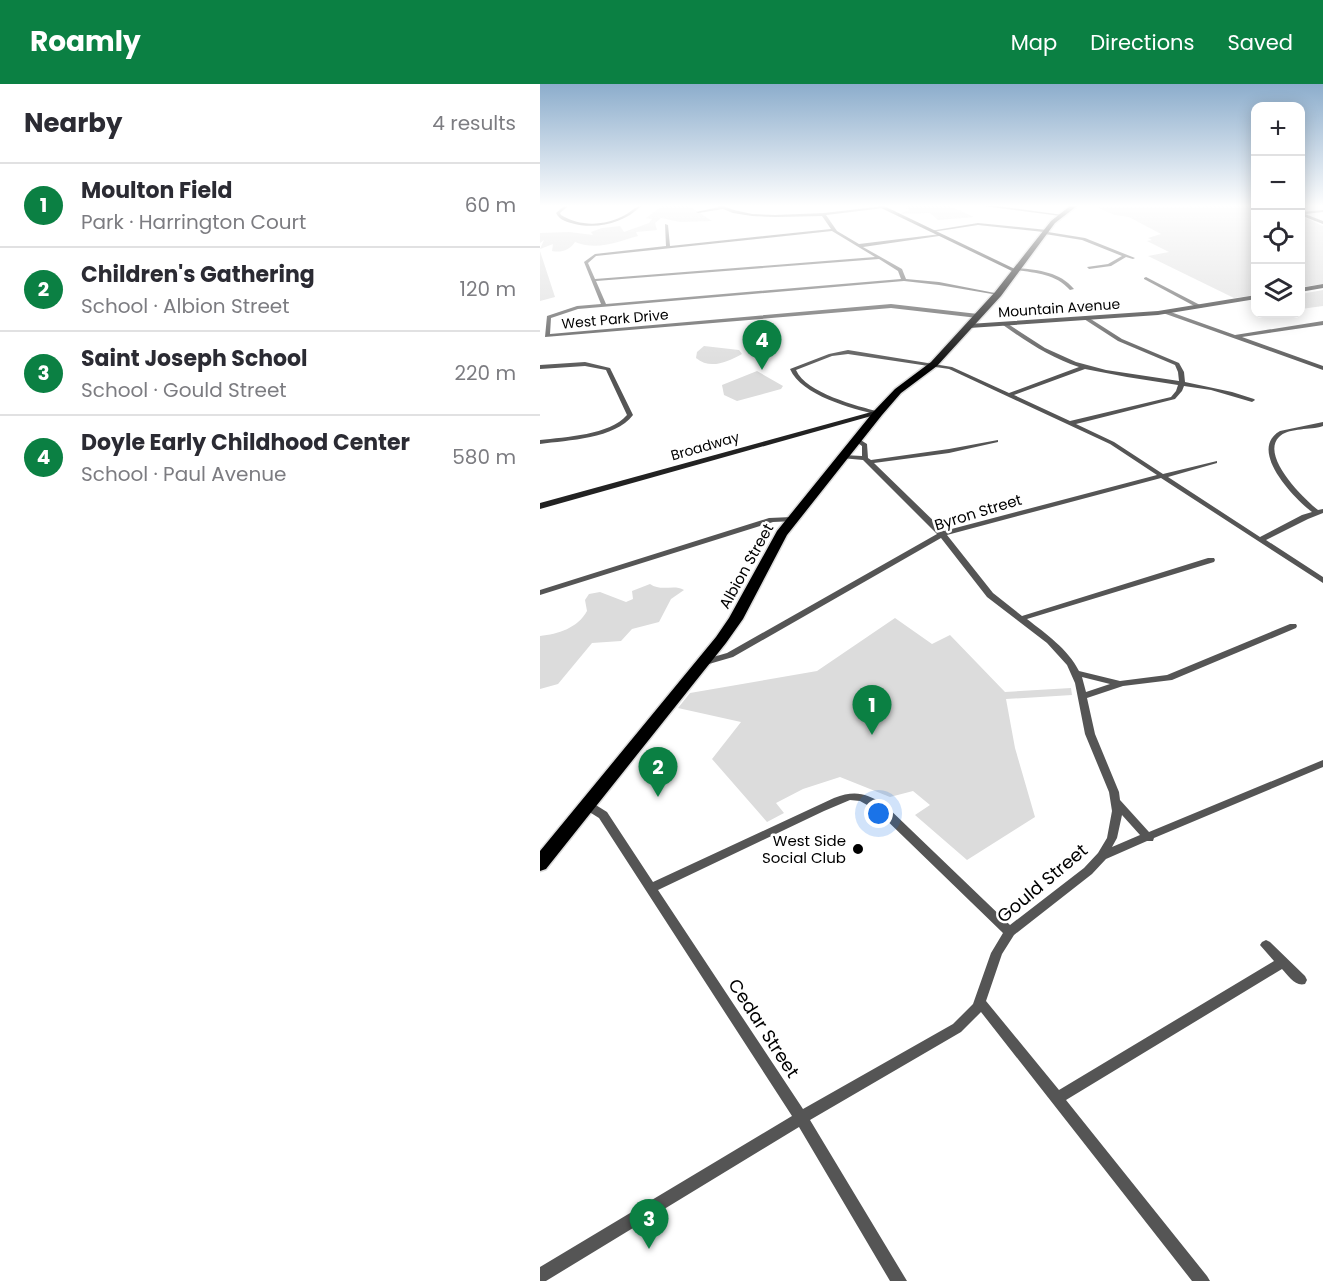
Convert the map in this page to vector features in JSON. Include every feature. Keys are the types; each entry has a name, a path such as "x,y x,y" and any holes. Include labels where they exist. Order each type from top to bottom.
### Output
{"main road":[{"name":"Albion Street","path":"540,864 736,619 772,547 792,519 878,412 898,391 934,364 998,294 1023,262"}],"street":[{"path":"587,262 604,306"},
{"path":"595,280 829,262"},
{"path":"886,262 901,270 904,280"},
{"path":"999,262 1017,270 1046,273 1065,281 1072,289"},
{"path":"1089,268 1115,262"},
{"path":"1146,278 1200,307"},
{"name":"West Park Drive","path":"973,321 894,306 547,336 549,331 547,320 554,313 604,306 904,280 931,282 952,288 998,294"},
{"path":"1305,289 1323,286"},
{"path":"1165,312 1251,298"},
{"path":"1165,312 1323,368"},
{"name":"Mountain Avenue","path":"973,321 1005,324 1165,312"},
{"path":"1071,423 1173,398 1178,393 1182,382 1182,373 1177,364 1120,340 1086,318"},
{"path":"1233,338 1323,323"},
{"path":"1005,324 1035,345 1085,367 1182,382 1252,400"},
{"path":"878,412 820,393 799,381 793,369 838,353 858,353 950,368 1112,443 1323,581"},
{"path":"540,367 585,364 608,369 630,415 624,424 612,428 540,442"},
{"path":"1006,393 1077,364"},
{"path":"1006,393 1085,367"},
{"name":"Broadway","path":"540,506 878,412"},
{"path":"1320,512 1305,504 1285,480 1274,459 1271,443 1275,436 1288,430 1323,424"},
{"name":"Gould Street","path":"540,1276 801,1118 939,1040 966,1021 981,1003 997,953 1010,932 1088,871 1102,856 1114,831 1117,802 1111,781 1088,729 1083,696 1076,673 1057,648 985,590 942,534 867,460 865,445 857,440"},
{"path":"843,457 867,460 949,451 996,441"},
{"name":"Byron Street","path":"702,663 732,654 942,534 1215,462"},
{"path":"1260,540 1320,512"},
{"path":"540,593 772,520 792,519"},
{"path":"1020,619 1211,560"},
{"path":"1083,696 1122,683 1169,678 1293,626"},
{"path":"1076,673 1122,683"},
{"path":"1102,856 1323,764"},
{"path":"651,888 847,796 863,795 880,807 1010,932"},
{"path":"1117,802 1149,838"},
{"name":"Cedar Street","path":"587,805 603,815 651,888 801,1118 899,1281"},
{"path":"1266,945 1301,980"},
{"path":"1056,1100 1283,962"},
{"path":"981,1003 1202,1281"}],"shaded area":[{"path":"540,262 544,262 555,297 540,301"},
{"path":"1160,262 1251,262 1251,296 1234,298"},
{"path":"1305,262 1323,262 1323,284 1305,286"},
{"path":"1323,290 1323,306 1305,308 1305,293"},
{"path":"704,346 739,350 742,354 719,364 707,364 696,358 697,352"},
{"path":"757,371 783,386 781,389 737,401 724,395 722,385"},
{"path":"650,584 684,590 671,599 659,622 632,629 621,641 592,643 558,684 540,689 540,636 560,632 578,622 587,611 585,600 589,594 600,592 626,602 633,599 632,591"},
{"path":"895,618 932,644 950,635 1005,692 1071,688 1072,695 1006,699 1015,748 1035,817 967,860 915,815 930,805 913,791 890,797 840,777 803,789 776,803 784,813 767,822 712,759 741,722 678,708 690,693 817,671"}],"place":[{"name":"Doyle Early Childhood Center","path":"762,370"},
{"name":"Moulton Field","path":"872,735"},
{"name":"Children's Gathering","path":"658,797"},
{"name":"West Side Social Club","path":"858,849"},
{"name":"Saint Joseph School","path":"649,1249"}]}
